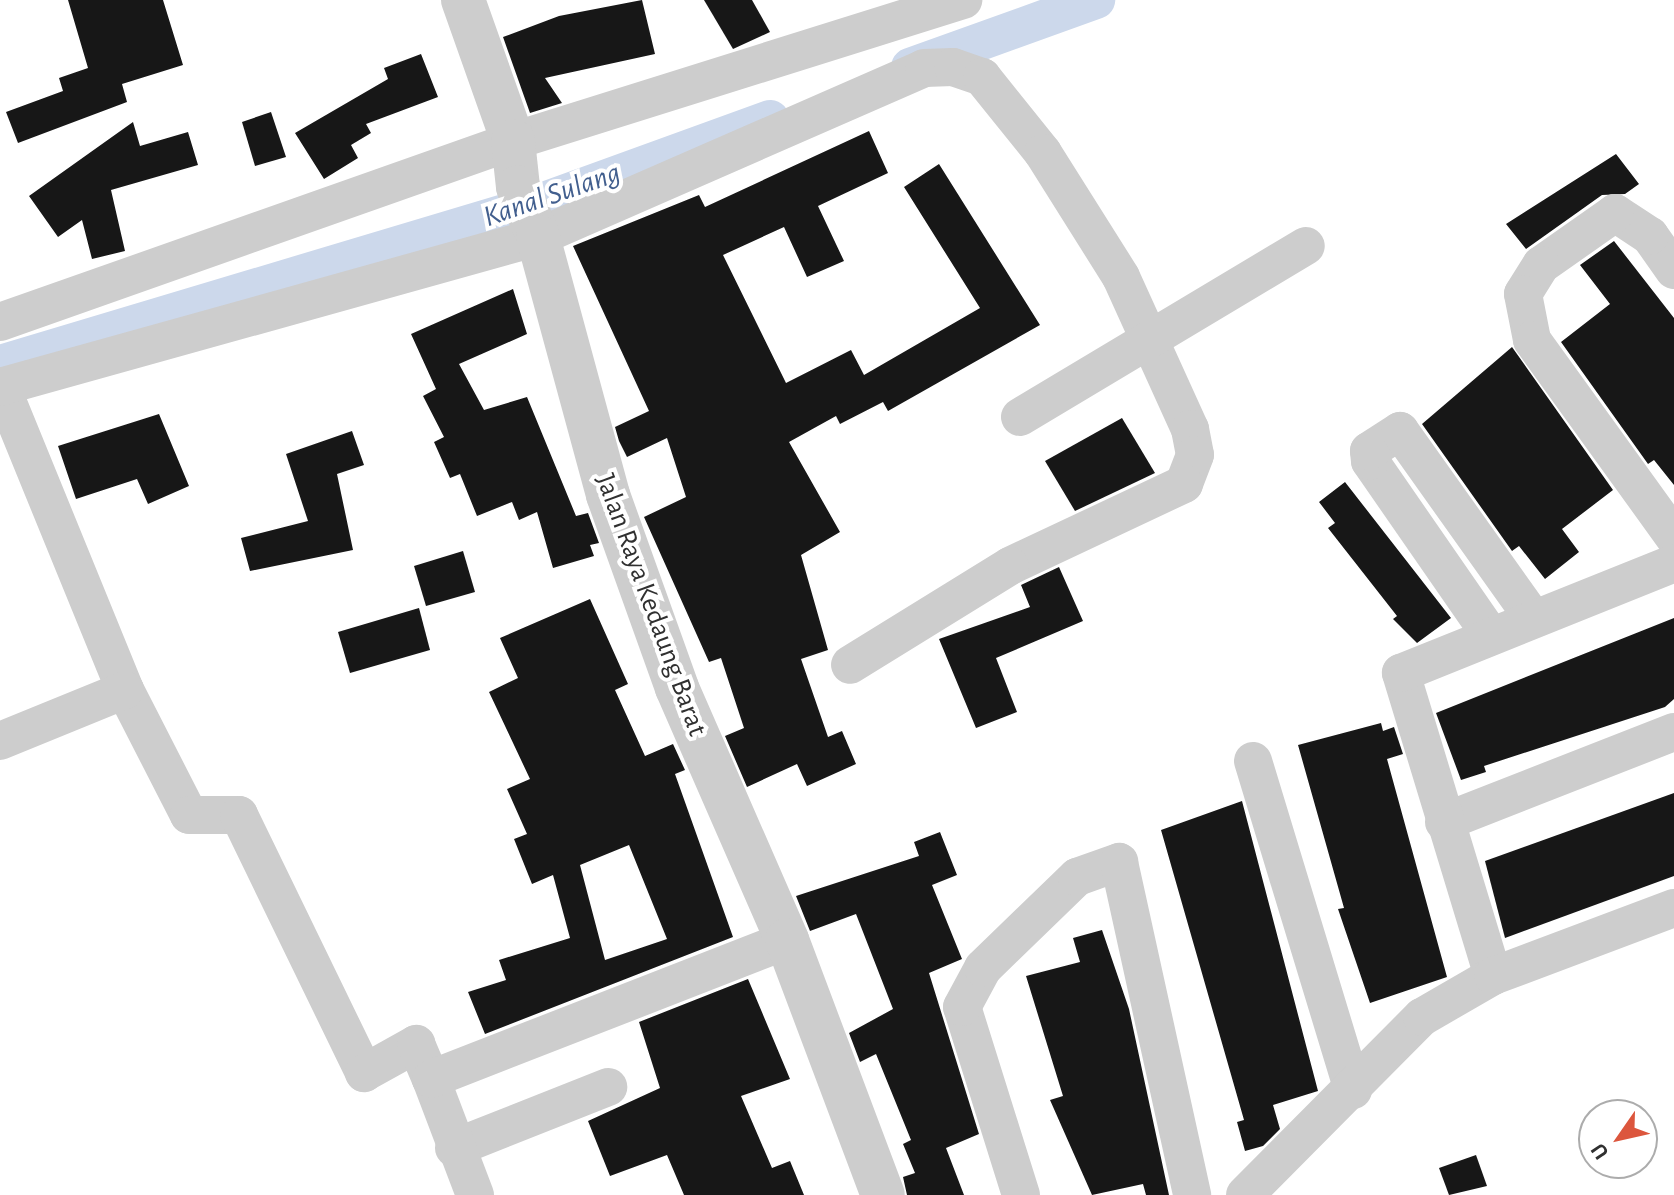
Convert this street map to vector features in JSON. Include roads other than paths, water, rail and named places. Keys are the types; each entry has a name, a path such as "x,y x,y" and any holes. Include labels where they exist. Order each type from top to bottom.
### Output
{"street":[{"name":"Jalan Raya Kedaung Barat","path":"463,0 513,141 530,216 608,495 677,688 787,940 883,1195"},
{"path":"0,322 513,141 963,0"},
{"path":"475,1195 454,1148 416,1044 364,1073 239,815 189,815 125,690 1,386 530,216 924,68 953,67 982,77 1043,153 1121,277 1190,429 1195,455 1184,484 1010,566 850,665"},
{"path":"1674,270 1650,236 1615,213 1541,265 1523,294 1532,340 1674,537"},
{"path":"1020,417 1151,342 1306,246"},
{"path":"1489,633 1369,459 1369,451 1400,431 1532,617"},
{"path":"1493,976 1401,673 1489,633 1674,563"},
{"path":"0,741 125,690"},
{"path":"1444,822 1674,732"},
{"path":"1253,761 1353,1090"},
{"path":"1021,1195 962,1007 983,968 1077,877 1119,862 1192,1195"},
{"path":"1245,1195 1353,1090 1422,1017 1493,976 1674,908"},
{"path":"431,1079 787,940"},
{"path":"454,1148 608,1087"}],"waterway":[{"name":"Kanal Sulang","path":"910,67 1096,0"},
{"name":"Kanal Sulang","path":"0,364 538,203 770,119"}]}
